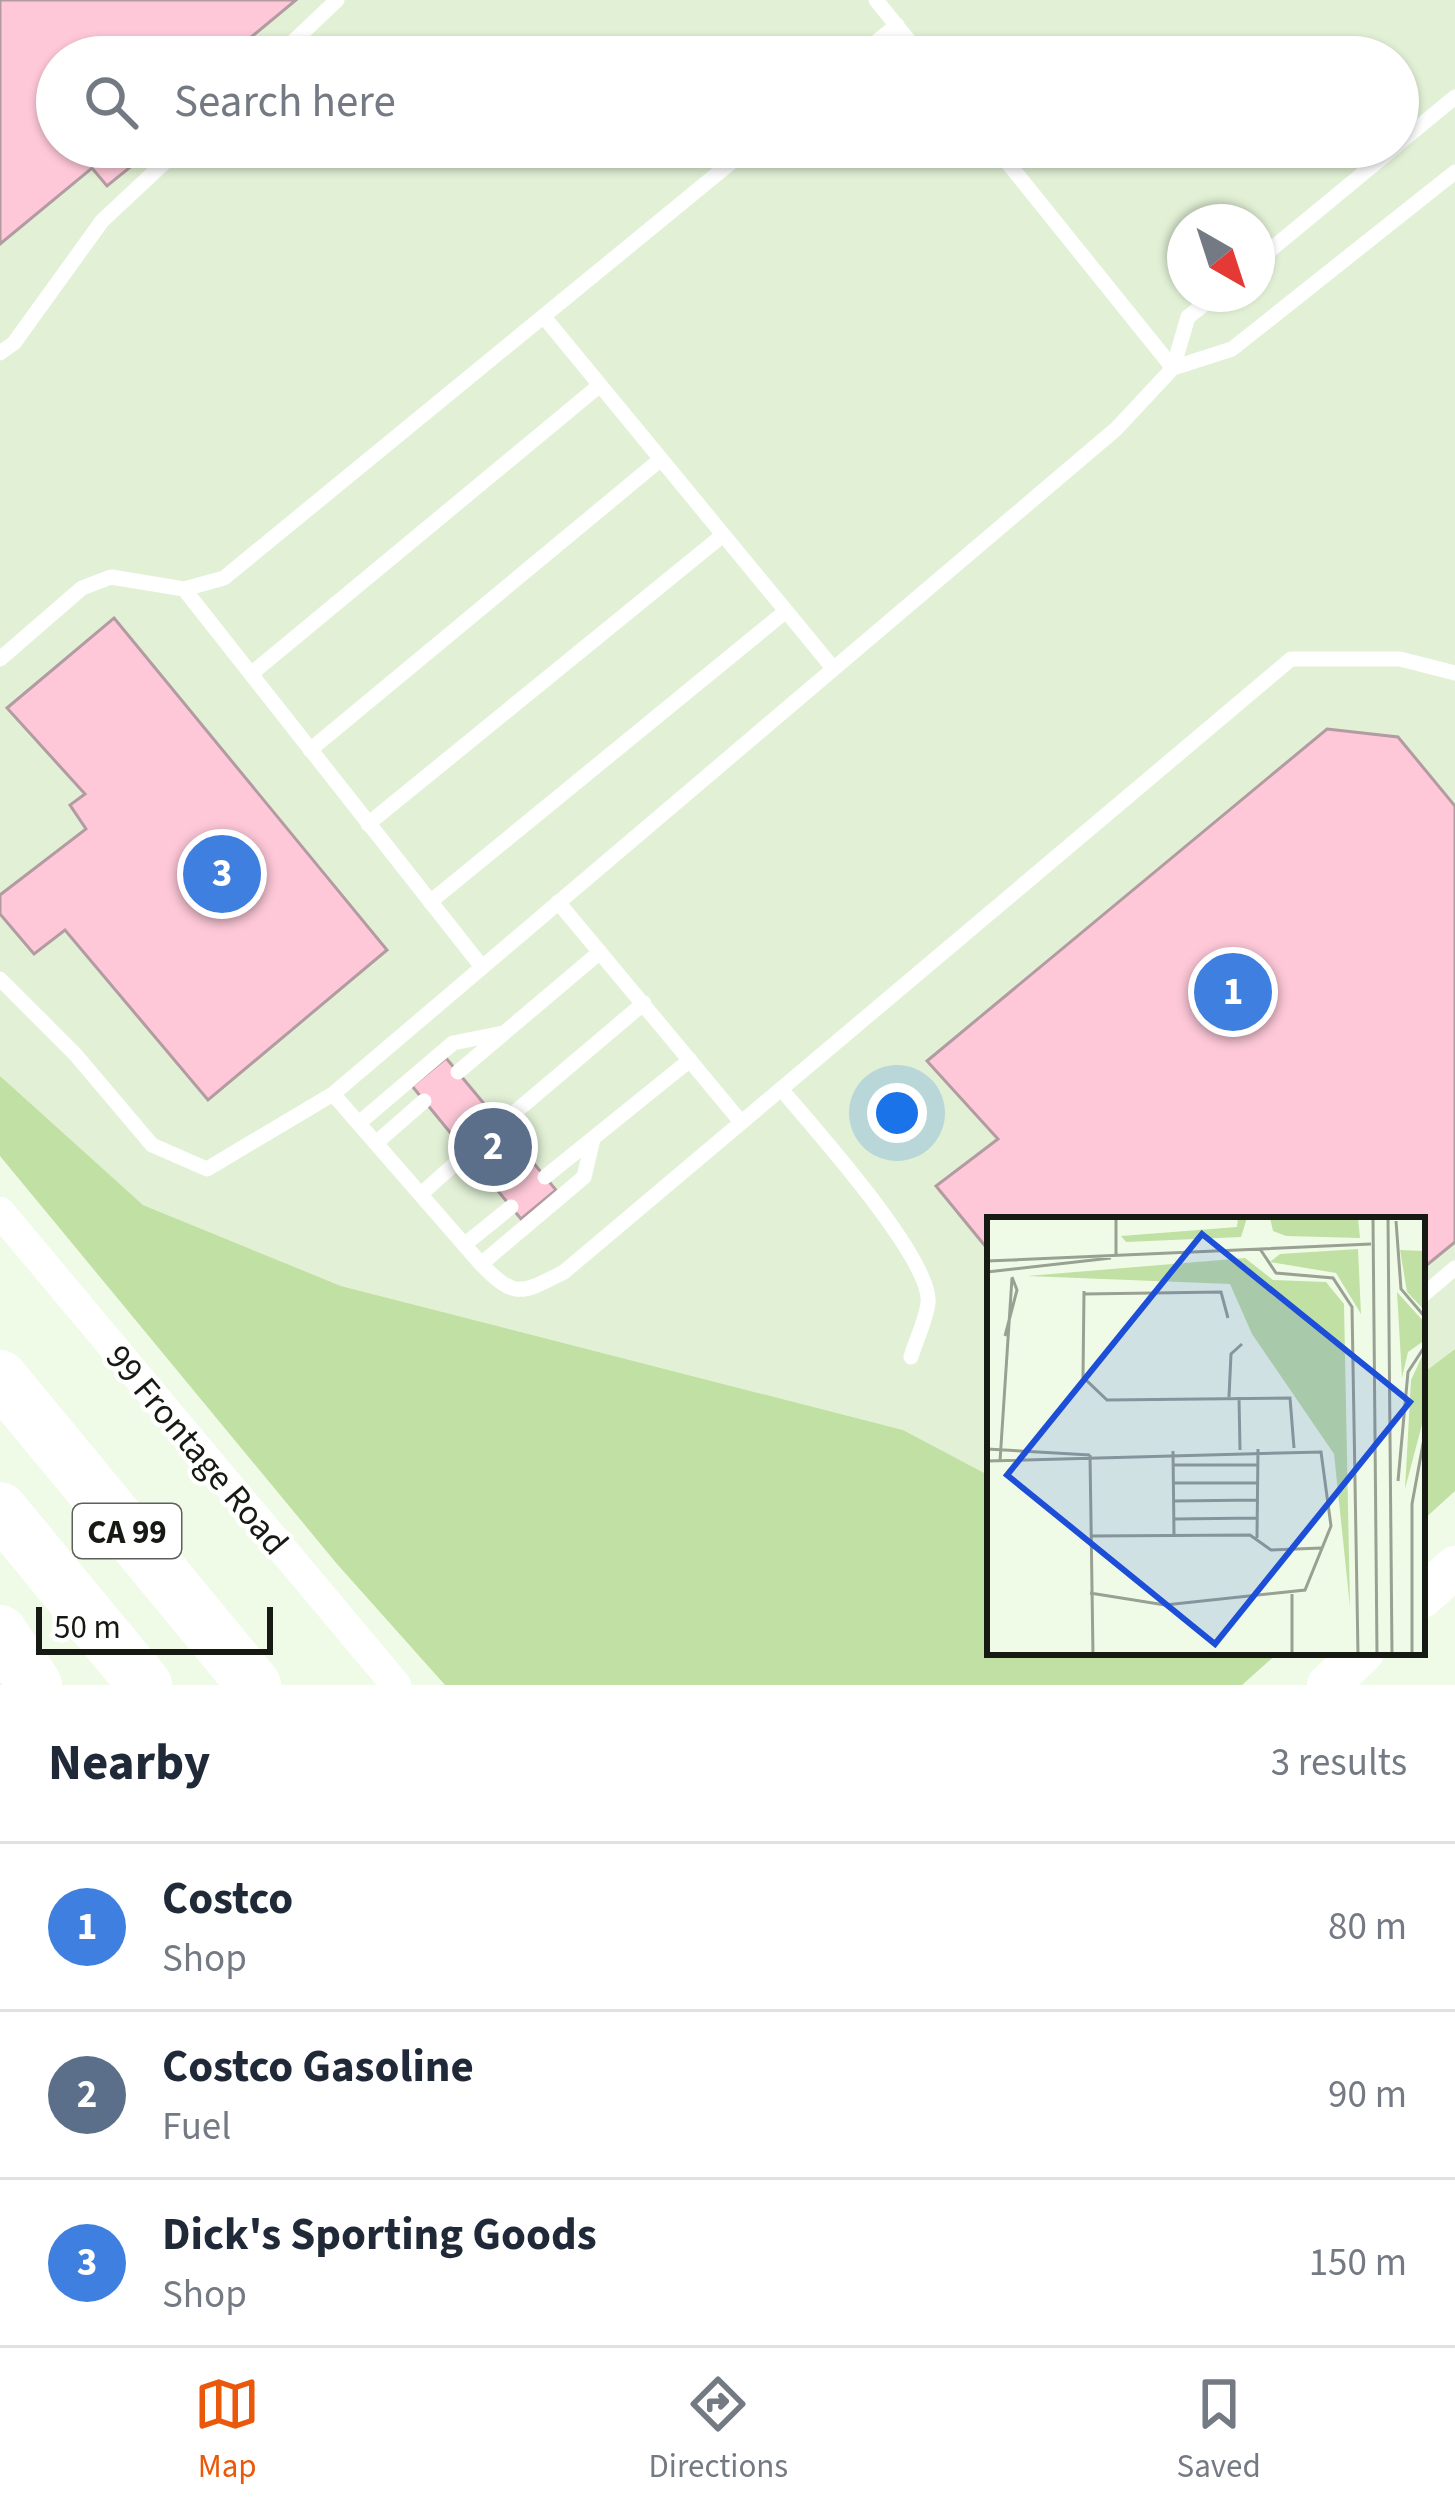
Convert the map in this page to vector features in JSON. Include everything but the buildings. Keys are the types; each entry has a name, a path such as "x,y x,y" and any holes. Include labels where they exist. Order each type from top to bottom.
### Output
{"highway":[{"name":"CA 99","path":"0,1377 254,1685"},
{"name":"CA 99","path":"0,1509 146,1685"},
{"path":"0,1633 35,1685"}],"main road":[{"path":"1425,1594 1455,1567"},
{"path":"1328,1685 1360,1655"}],"street":[{"name":"99 Frontage Road","path":"0,1212 396,1685"}],"lane":[{"path":"299,36 337,0"},
{"path":"876,0 905,36"},
{"path":"885,36 897,26"},
{"path":"1419,127 1455,97"},
{"path":"0,353 14,343 102,221 159,168"},
{"path":"0,659 82,588 111,577 184,589 224,578 725,168"},
{"path":"1012,168 1173,368"},
{"path":"1275,246 1369,168"},
{"path":"1173,368 1232,350 1455,172"},
{"path":"0,979 75,1054 152,1145 207,1169 334,1094 1116,429 1173,368 1189,317 1195,312"},
{"path":"544,317 833,668"},
{"path":"250,674 600,386"},
{"path":"310,750 661,459"},
{"path":"368,824 723,535"},
{"path":"184,589 482,967"},
{"path":"430,902 786,611"},
{"path":"334,1094 503,1287 524,1292 564,1272 1292,658 1400,659 1455,673"},
{"path":"558,902 741,1122"},
{"path":"458,1072 600,952"},
{"path":"501,1124 644,1003"},
{"path":"359,1124 453,1043 506,1032"},
{"path":"545,1178 690,1060"},
{"path":"781,1089 884,1215 923,1279 929,1300 911,1357"},
{"path":"376,1143 424,1101"},
{"path":"481,1264 584,1178 592,1139"},
{"path":"421,1194 467,1153"},
{"path":"464,1245 511,1207"},
{"path":"1425,1293 1455,1268"}],"shaded area":[{"path":"0,0 1455,0 1455,1349 1425,1372 1425,1217 987,1217 987,1474 903,1430 341,1286 143,1205 0,1076"}],"green space":[{"path":"0,1076 143,1205 341,1286 903,1430 987,1474 987,1655 1276,1655 1242,1685 445,1685 337,1564 0,1156"},
{"path":"1455,1349 1455,1491 1425,1518 1425,1372"}],"place":[{"name":"Dick's Sporting Goods","path":"222,874"},
{"name":"Costco","path":"1233,992"},
{"name":"Costco Gasoline","path":"493,1147"}]}
